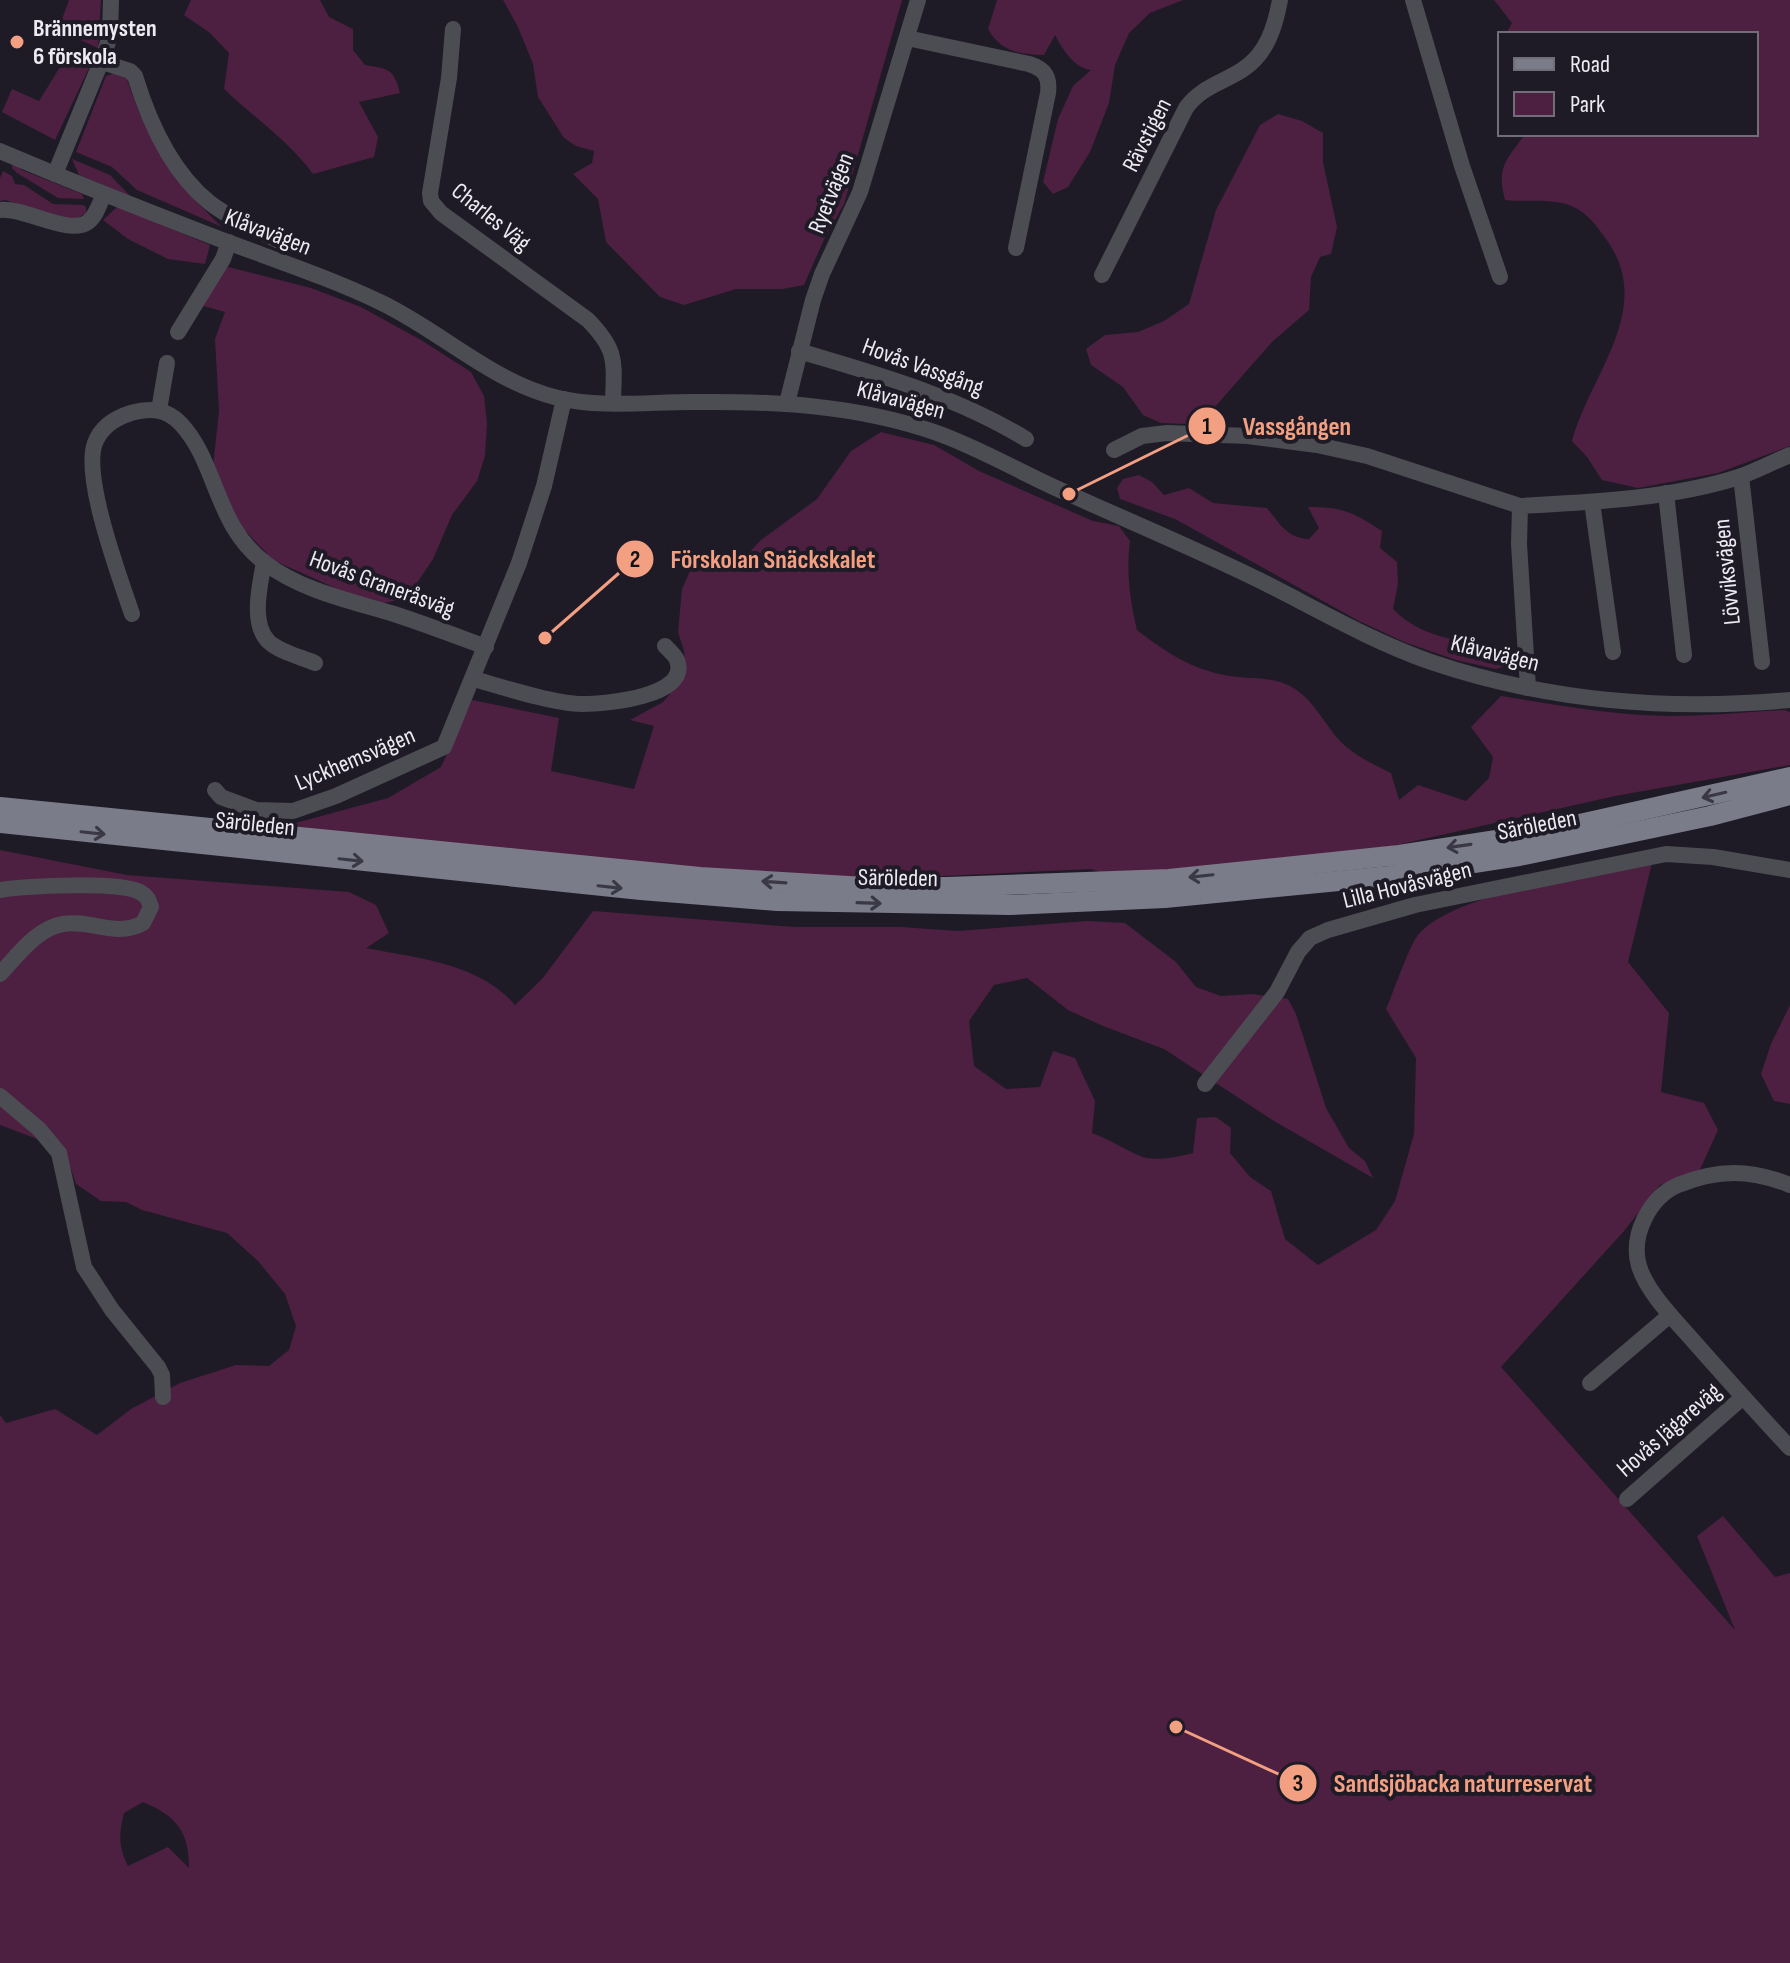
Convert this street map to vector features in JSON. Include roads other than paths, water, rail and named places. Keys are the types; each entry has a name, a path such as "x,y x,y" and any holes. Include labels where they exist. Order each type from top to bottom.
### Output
{"main road":[{"name":"Säröleden","path":"0,805 700,877 865,887 947,887 1169,879 1399,855 1535,834 1790,777"},
{"name":"Säröleden","path":"5,825 777,901 1010,905 1165,898 1390,876 1519,856 1710,816 1790,795"}],"street":[{"path":"55,174 102,62 110,35 111,0"},
{"name":"Ryetvägen","path":"787,403 822,274 860,192 918,0"},
{"name":"Rävstigen","path":"1102,275 1186,108 1205,88 1242,70 1259,56 1270,37 1280,0"},
{"path":"1413,0 1462,166 1500,277"},
{"name":"Charles Väg","path":"453,29 452,58 431,201 441,213 588,320 606,338 612,354 613,402"},
{"path":"907,38 1029,64 1039,67 1046,74 1048,93 1016,248"},
{"path":"102,62 130,71 135,76 156,133 199,192 221,210 281,242"},
{"name":"Klåvavägen","path":"0,151 371,298 410,318 510,380 537,392 564,399 613,402 787,403 862,413 919,427 962,443 1227,564 1405,652 1476,675 1528,688 1640,703 1720,705 1790,700"},
{"path":"0,210 12,209 75,227 93,216 104,194"},
{"path":"178,332 223,259 229,242"},
{"name":"Hovås Vassgång","path":"799,351 944,397 992,418 1026,439"},
{"path":"132,614 114,561 96,490 92,467 94,446 102,430 115,420 141,411 159,410 167,363"},
{"name":"Lyckhemsvägen","path":"215,790 221,797 240,804 274,812 293,811 336,796 444,747 519,563 544,486 564,399"},
{"name":"Hovås Graneråsväg","path":"159,410 171,415 186,429 227,519 264,562 329,595 416,621 486,647"},
{"path":"1114,450 1142,436 1167,433 1248,436 1308,444 1367,456 1520,506 1519,544 1528,688"},
{"name":"Lövviksvägen","path":"1520,506 1592,502 1666,493 1741,476 1790,455"},
{"name":"Lövviksvägen","path":"1741,476 1762,662"},
{"path":"1666,493 1684,655"},
{"path":"1592,502 1613,652"},
{"path":"264,562 259,608 263,635 275,646 315,663"},
{"path":"474,679 581,704 643,696 662,691 672,683 678,671 677,661 665,646"},
{"name":"Lilla Hovåsvägen","path":"1205,1084 1277,992 1298,952 1310,938 1328,930 1415,905 1666,854 1700,855 1790,870"},
{"path":"0,890 25,886 121,887 146,896 151,907 143,923 126,930 73,923 50,929 37,936 0,974"},
{"path":"0,1096 39,1129 59,1153 84,1267 112,1310 162,1375 163,1397"},
{"name":"Hovås Jägareväg","path":"1790,1185 1746,1173 1721,1172 1695,1178 1666,1191 1655,1202 1646,1215 1636,1250 1642,1273 1670,1315 1790,1448"},
{"path":"1590,1383 1670,1315"},
{"name":"Hovås Jägareväg","path":"1627,1499 1743,1397"}],"place":[{"name":"Brännemysten 6 förskola","path":"17,42"},
{"name":"Vassgången","path":"1069,494"},
{"name":"Förskolan Snäckskalet","path":"545,638"},
{"name":"Sandsjöbacka naturreservat","path":"1176,1727"}]}
